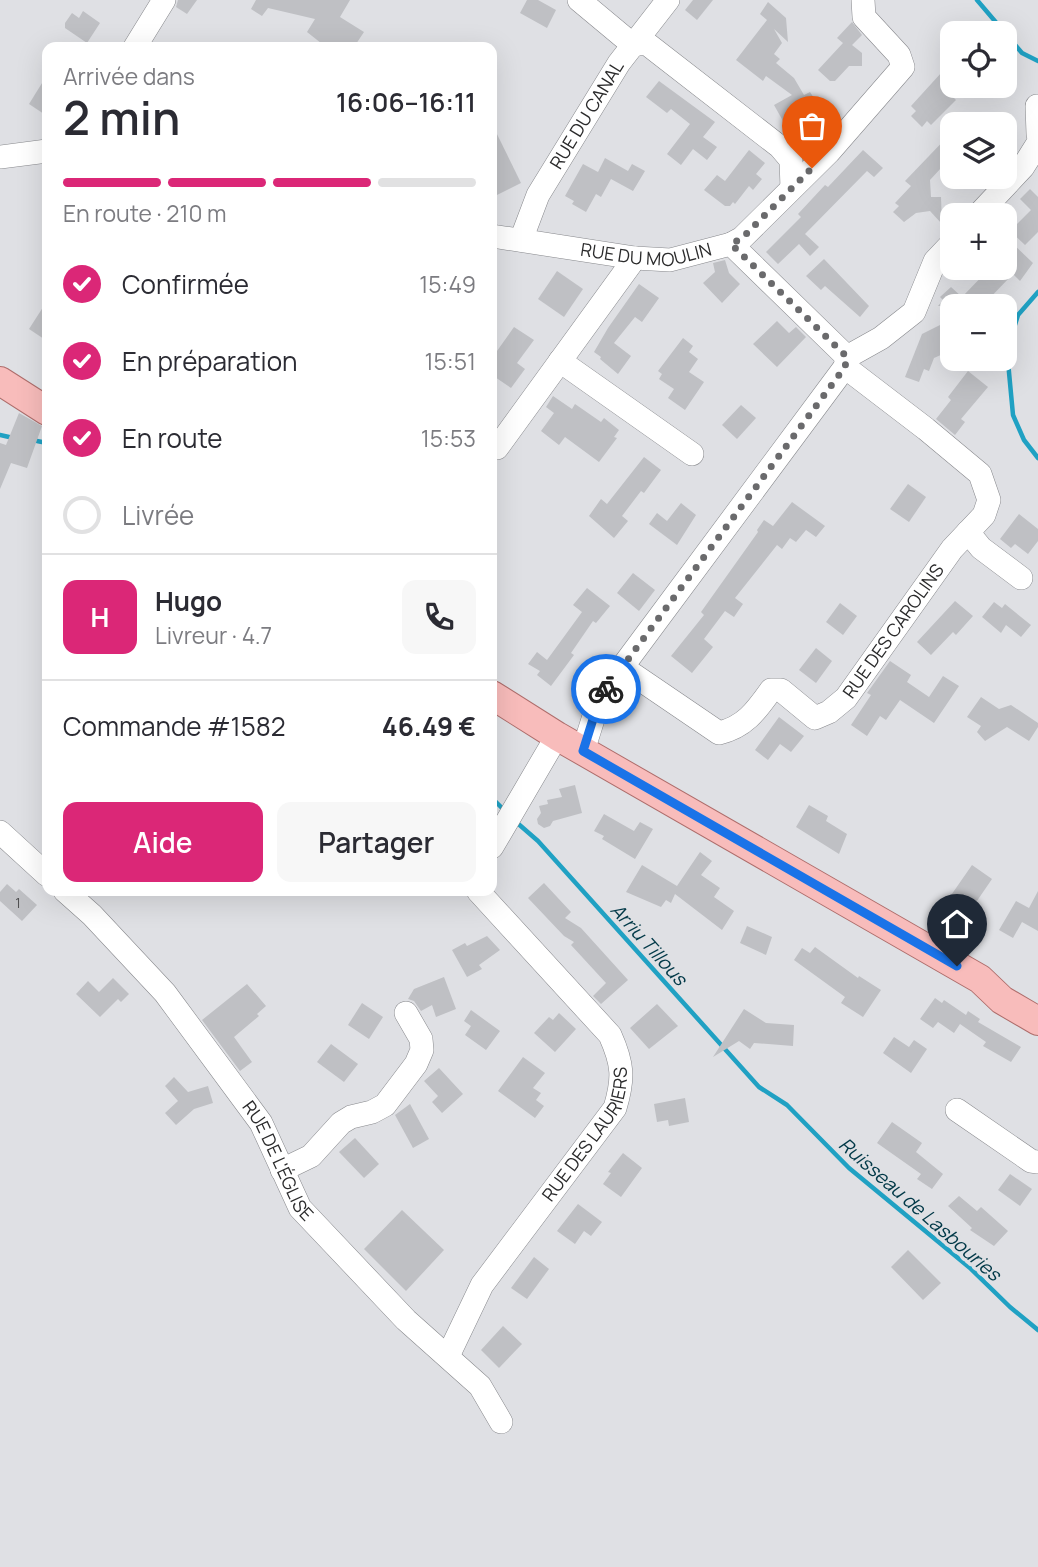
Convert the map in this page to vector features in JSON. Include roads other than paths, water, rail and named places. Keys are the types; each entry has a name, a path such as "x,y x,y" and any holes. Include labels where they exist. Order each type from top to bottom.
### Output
{"main road":[{"path":"0,381 42,408"},
{"path":"497,698 557,736 980,979 1002,1000 1035,1014"}],"street":[{"path":"138,42 164,0"},
{"path":"579,0 633,45 646,43 780,147 791,160 792,188"},
{"name":"RUE DU CANAL","path":"521,240 538,195 619,63 668,0"},
{"path":"731,244 742,238 824,156 903,67 899,55 864,17 863,0"},
{"path":"1037,106 1038,134"},
{"path":"989,203 1023,167 1038,143"},
{"path":"0,157 42,152"},
{"path":"786,155 824,156"},
{"name":"RUE DU MOULIN","path":"497,237 635,258 670,260 731,244 846,362"},
{"path":"583,751 600,697 846,362 914,312 935,261 940,256"},
{"path":"497,448 635,258"},
{"path":"560,361 692,454"},
{"name":"RUE DES CAROLINS","path":"622,667 719,733 733,730 749,720 771,690 781,690 815,718 829,712 846,698 952,549 984,515 989,500 980,474 846,362"},
{"path":"968,532 981,548 1021,578"},
{"path":"497,838 557,736"},
{"path":"0,833 42,871"},
{"name":"RUE DE L'ÉGLISE","path":"71,896 165,993 261,1123 300,1208 405,1320 480,1386 501,1422"},
{"name":"RUE DES LAURIERS","path":"448,1356 482,1285 615,1108 622,1083 620,1058 610,1035 483,896"},
{"path":"282,1170 311,1156 341,1123 385,1105 416,1064 422,1050 421,1039 406,1013"},
{"path":"957,1111 1031,1161 1038,1162"}],"waterway":[{"path":"977,0 1022,53 1038,61"},
{"path":"1038,292 1018,315 1007,351 1013,415 1024,440 1038,458"},
{"name":"Arriu Tillous","path":"0,435 9,437"},
{"name":"Arriu Tillous","path":"37,441 42,442"},
{"name":"Arriu Tillous","path":"497,803 504,810"},
{"name":"Arriu Tillous","path":"515,821 538,841 759,1087 787,1105 849,1168 970,1268 1038,1330"}],"water label":[{"name":"Ruisseau de Lasbouries","path":"920,1209"}]}
